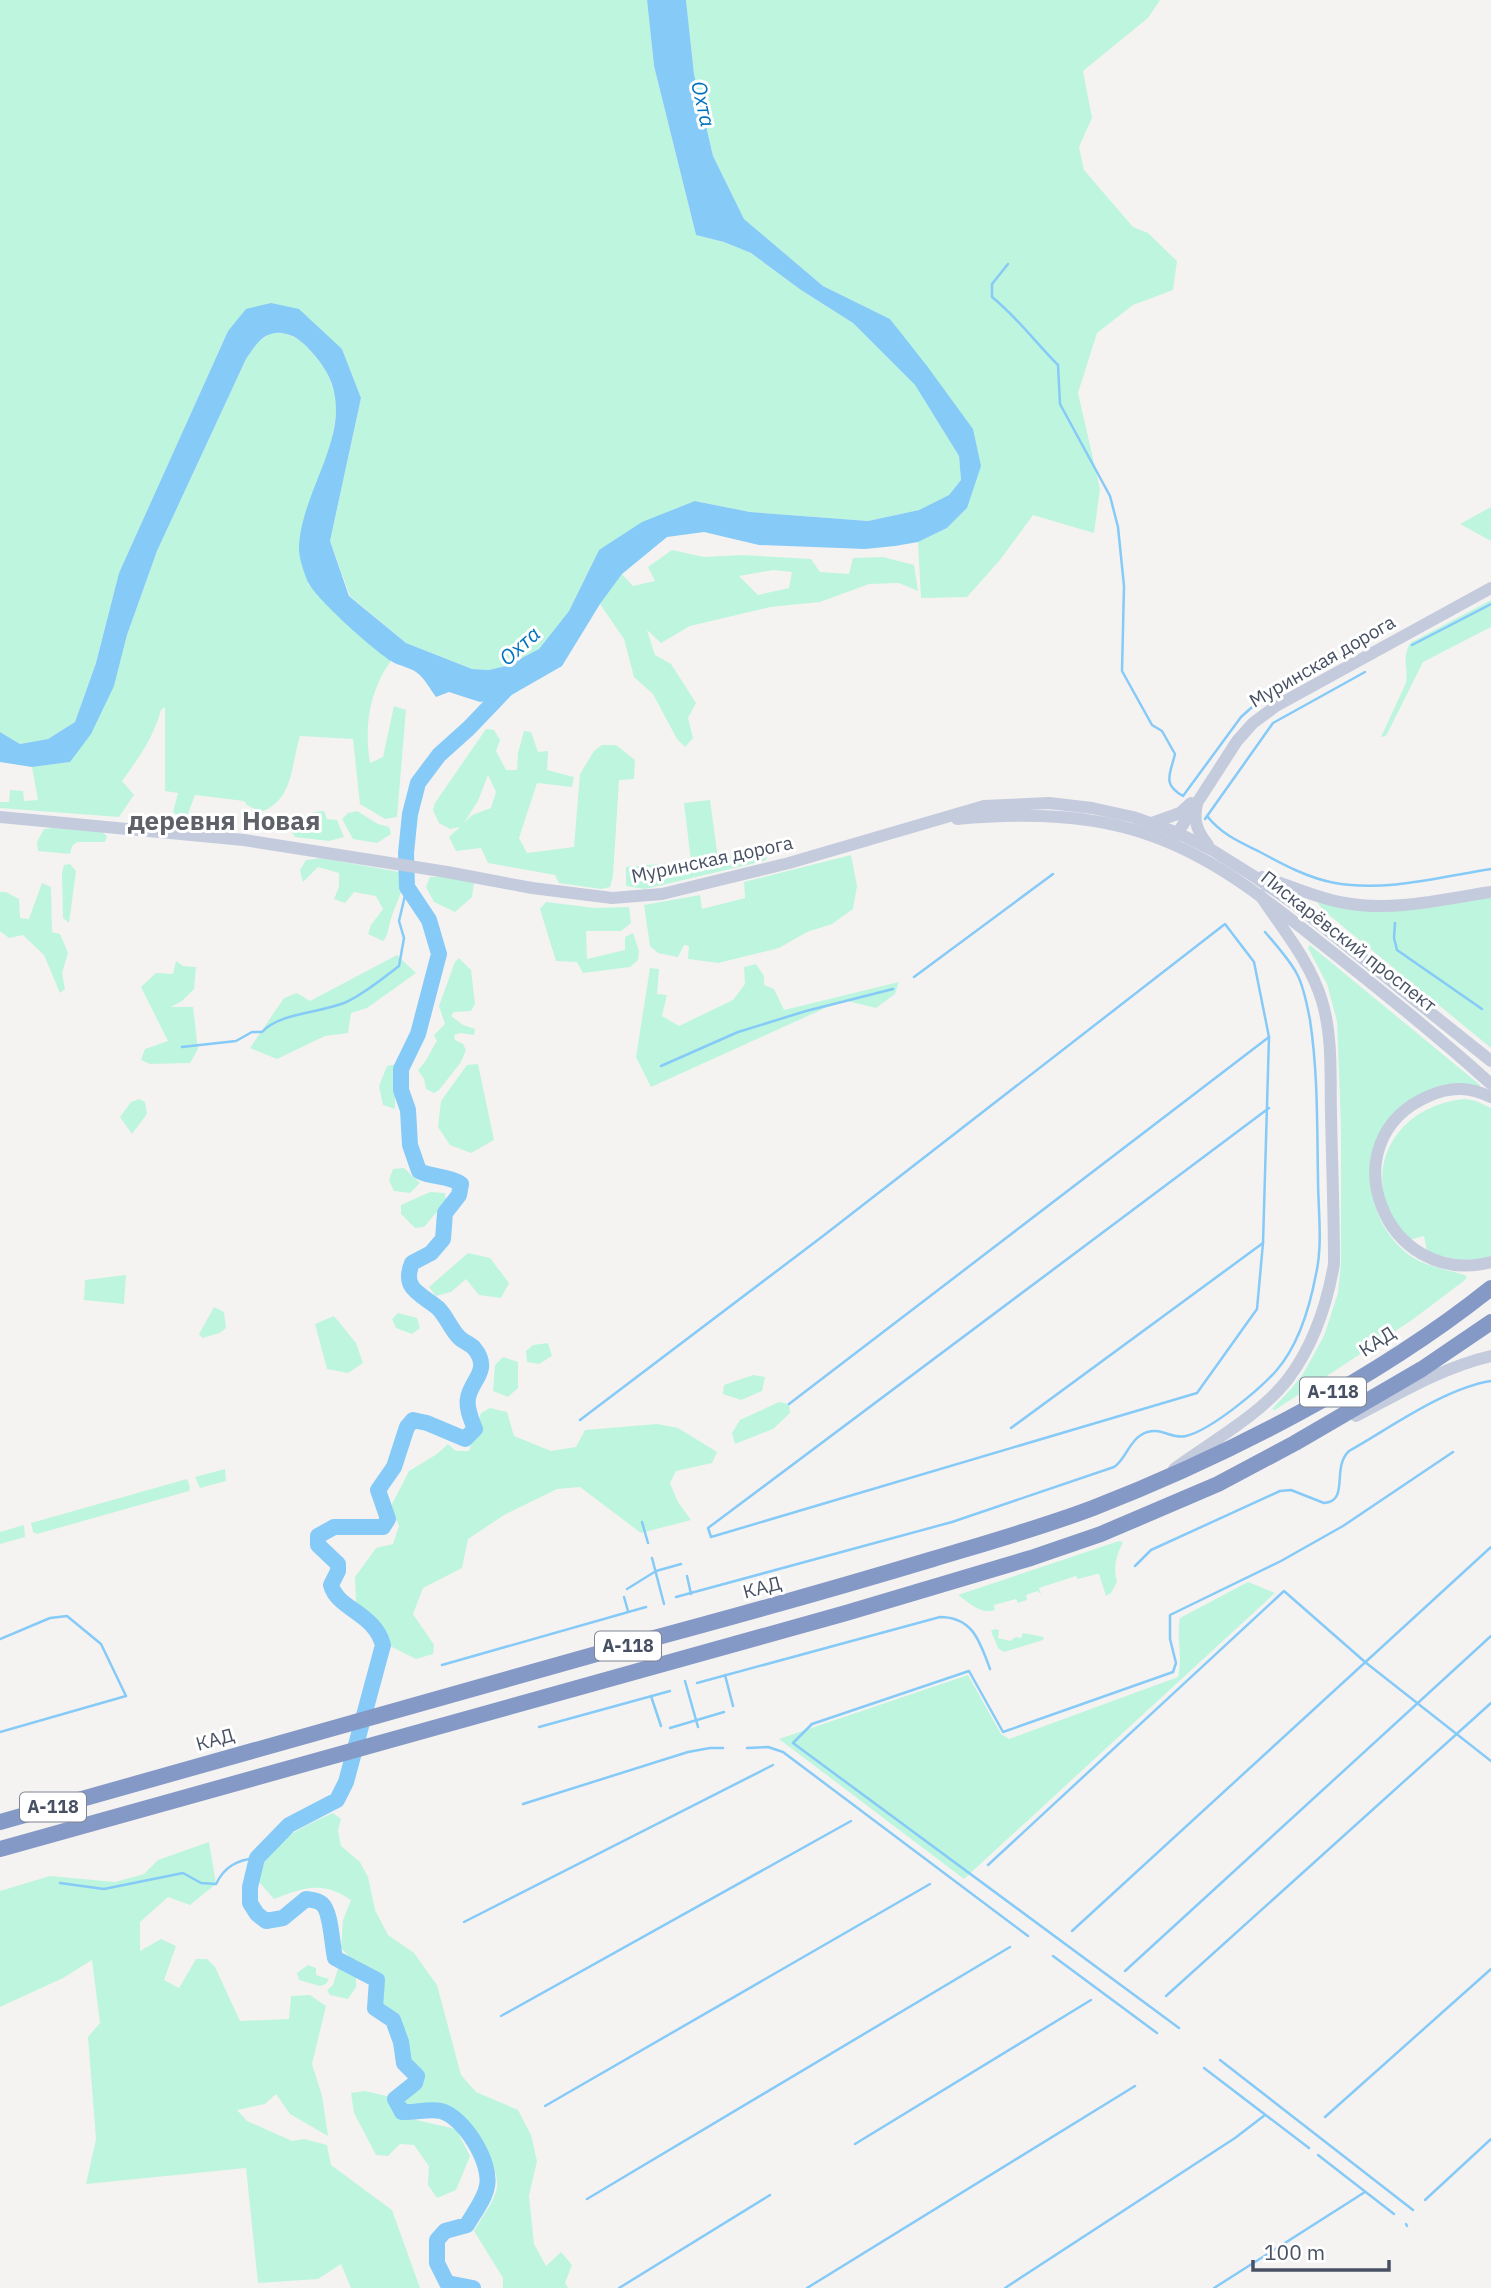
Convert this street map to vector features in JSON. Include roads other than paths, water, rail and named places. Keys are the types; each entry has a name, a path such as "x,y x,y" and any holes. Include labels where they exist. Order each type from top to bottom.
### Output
{"highway":[{"name":"КАД","path":"0,1822 840,1587 1022,1532 1093,1507 1236,1445 1358,1378 1491,1288"},
{"name":"А-118","path":"0,1849 846,1613 1031,1558 1101,1534 1167,1507 1296,1443 1422,1369 1491,1322"}],"street":[{"name":"Муринская дорога","path":"1175,838 1199,797 1252,723 1276,706 1491,589"},
{"path":"1152,823 1180,813 1199,797"},
{"path":"1199,797 1195,823 1199,834 1212,850"},
{"name":"Муринская дорога","path":"0,817 244,840 594,897 635,898 789,863 984,806 1037,803 1092,808 1152,823 1175,838"},
{"name":"Муринская дорога","path":"940,821 993,815 1068,818 1175,838"},
{"name":"Пискарёвский проспект","path":"1175,838 1212,850 1296,905 1491,1060"},
{"name":"Пискарёвский проспект","path":"1175,838 1261,895 1431,1030 1491,1084"},
{"path":"1252,875 1347,904 1379,906 1491,892"},
{"path":"1164,1477 1242,1421 1287,1379 1315,1330 1329,1292 1334,1264 1330,1069 1324,1012 1313,978 1292,938 1261,895"},
{"path":"1491,1097 1476,1090 1449,1089 1414,1102 1397,1115 1386,1131 1377,1155 1375,1180 1379,1199 1389,1222 1414,1250 1454,1266 1491,1262"},
{"path":"1296,1443 1335,1427 1429,1378 1491,1356"}],"water":[{"path":"647,0 686,0 694,74 713,156 744,219 823,286 890,319 973,429 981,466 967,508 947,528 918,542 865,549 759,545 704,532 667,537 622,574 562,666 508,697 480,702 449,692 436,697 419,674 391,661 345,623 320,598 307,580 299,553 302,525 328,452 336,404 331,380 309,349 287,334 270,334 260,340 246,359 157,551 127,635 114,686 91,734 70,762 32,767 0,762 0,732 20,744 48,739 75,722 96,663 119,573 228,331 246,309 271,303 299,309 342,349 361,398 330,541 349,596 406,643 472,669 489,670 506,666 539,649 569,611 599,550 642,522 695,501 750,512 868,521 919,510 949,495 961,480 959,456 915,385 853,323 801,290 751,253 696,235 654,66"}],"waterway":[{"path":"1008,264 992,284 992,297 1058,365 1060,404 1110,496 1118,527 1124,586 1122,671 1152,725 1162,731 1175,754 1169,778 1176,792 1183,796 1241,717 1270,691 1370,643"},
{"path":"1412,645 1491,604"},
{"path":"1205,819 1273,723 1365,672"},
{"path":"473,2288 447,2283 437,2263 437,2240 445,2231 467,2225 484,2196 487,2176 475,2142 459,2122 441,2111 402,2112 395,2099 415,2083 417,2076 404,2063 401,2042 393,2020 375,2008 377,1980 335,1958 329,1921 322,1904 306,1899 283,1918 266,1921 250,1903 250,1887 257,1858 289,1825 337,1800 346,1782 383,1645 372,1625 335,1593 331,1585 338,1571 338,1564 318,1545 318,1536 334,1527 383,1527 388,1519 378,1490 394,1467 407,1427 413,1420 465,1439 475,1429 468,1402 481,1369 479,1356 474,1348 452,1329 438,1308 415,1290 409,1279 412,1263 431,1253 443,1239 445,1213 459,1195 461,1184 419,1171 410,1145 408,1110 401,1090 401,1069 418,1034 439,954 429,920 407,887 406,853 410,814 418,783 439,755 511,684"},
{"path":"1207,816 1225,833 1245,845 1296,870 1335,883 1393,885 1491,869"},
{"path":"914,977 1053,874"},
{"path":"182,1047 236,1041 252,1032 262,1032 289,1017 344,1003 373,986 399,966 404,938 399,921 407,887"},
{"path":"1395,923 1394,938 1397,950 1482,1009"},
{"path":"580,1420 823,1236 1225,924 1254,962 1269,1037 1263,1243 1257,1309 1197,1393 711,1537 708,1528 1269,1108"},
{"path":"676,1597 952,1522 1114,1467 1141,1435 1154,1431 1180,1437 1196,1432 1234,1408 1276,1371 1291,1350 1302,1325 1318,1263 1320,1239 1316,1079 1313,1040 1303,990 1290,963 1265,932"},
{"path":"661,1066 738,1032 893,989"},
{"path":"789,1404 1269,1037"},
{"path":"1011,1428 1263,1243"},
{"path":"1135,1566 1151,1550 1280,1491 1291,1490 1324,1503 1332,1501 1339,1490 1341,1466 1349,1451 1437,1400 1473,1385 1491,1381"},
{"path":"1179,2028 793,1743 812,1724 969,1671 1003,1732 1173,1672 1176,1663 1170,1639 1170,1615 1281,1561 1343,1526 1453,1452"},
{"path":"642,1522 648,1543"},
{"path":"1072,1931 1491,1547"},
{"path":"652,1558 664,1604"},
{"path":"627,1589 656,1571 681,1564"},
{"path":"687,1576 691,1594"},
{"path":"988,1865 1284,1591 1365,1662 1491,1761"},
{"path":"624,1597 628,1611"},
{"path":"442,1665 646,1607"},
{"path":"0,1639 50,1618 67,1616 101,1644 126,1696 0,1732"},
{"path":"697,1683 940,1617 951,1618 968,1626 974,1633 990,1669"},
{"path":"1125,1971 1491,1636"},
{"path":"725,1675 733,1706"},
{"path":"685,1681 698,1727"},
{"path":"539,1727 670,1691"},
{"path":"651,1696 661,1726"},
{"path":"1166,1996 1491,1703"},
{"path":"670,1728 724,1712"},
{"path":"747,1748 768,1747 783,1752 1028,1936"},
{"path":"523,1804 688,1752 723,1748"},
{"path":"464,1922 773,1765"},
{"path":"501,2016 851,1821"},
{"path":"60,1883 104,1889 183,1873 201,1883 216,1884 232,1865 257,1858"},
{"path":"545,2106 930,1884"},
{"path":"587,2199 1010,1947"},
{"path":"1053,1956 1157,2033"},
{"path":"1325,2117 1491,1969"},
{"path":"855,2144 1091,2000"},
{"path":"1220,2060 1413,2210"},
{"path":"1204,2068 1309,2148"},
{"path":"807,2288 1135,2086"},
{"path":"1005,2288 1235,2138 1265,2115"},
{"path":"1425,2200 1491,2139"},
{"path":"1318,2155 1394,2214"},
{"path":"1214,2288 1365,2192"},
{"path":"619,2288 770,2195"}],"district":[{"name":"деревня Новая","path":"224,821"}],"water label":[{"name":"Охта","path":"703,104"},
{"name":"Охта","path":"520,646"}]}
